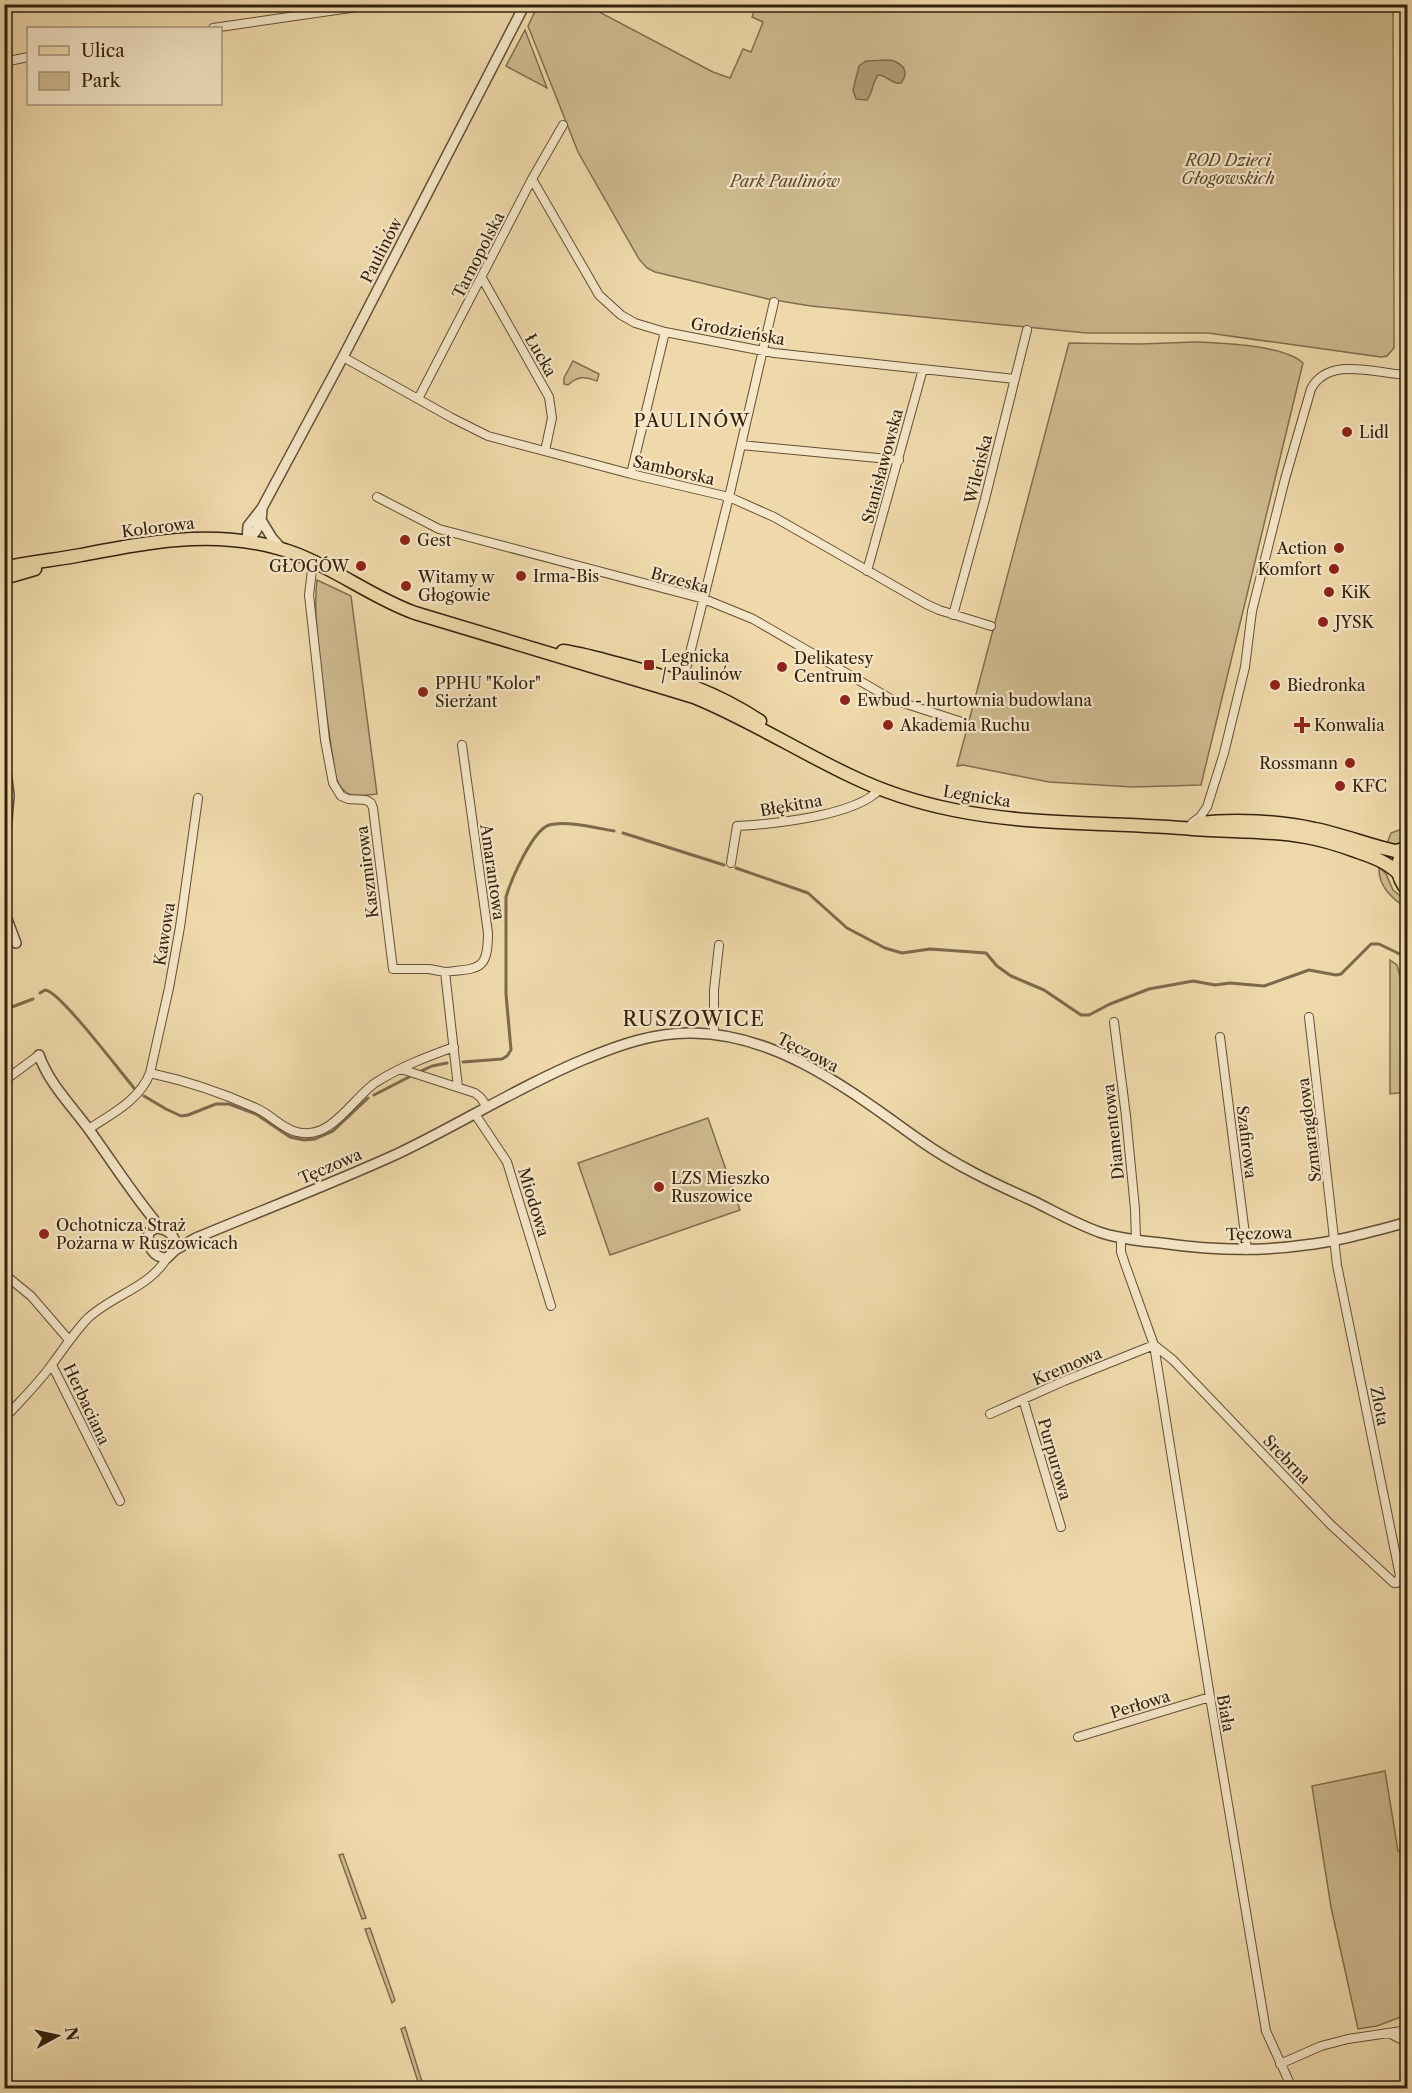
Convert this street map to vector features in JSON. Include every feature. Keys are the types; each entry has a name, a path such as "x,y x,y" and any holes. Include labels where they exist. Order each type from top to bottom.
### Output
{"main road":[{"name":"Kolorowa","path":"4,568 185,538 248,541"},
{"name":"Legnicka","path":"248,541 282,549 313,562 402,608 445,624 730,702 760,721 786,742 880,789 954,810 1025,820 1271,832 1318,839 1378,860 1398,873"},
{"name":"Kolorowa","path":"4,578 73,556"},
{"name":"Legnicka","path":"1177,826 1215,821 1301,826 1395,851 1406,847"},
{"path":"1406,847 1398,860 1398,873 1407,891"}],"street":[{"path":"220,27 378,4"},
{"name":"Paulinów","path":"248,541 248,526 262,508 343,357 525,4"},
{"path":"4,62 27,57"},
{"name":"Tarnopolska","path":"418,399 532,179 563,125"},
{"name":"Grodzieńska","path":"532,179 599,295 621,315 635,323 665,332 805,357 1015,379"},
{"name":"Łucka","path":"482,278 549,397 552,418 544,451"},
{"path":"681,687 729,497 774,302"},
{"name":"Wileńska","path":"953,615 1027,330"},
{"path":"631,474 665,332"},
{"name":"Samborska","path":"343,357 481,433 631,474 729,497 774,517 926,604 991,626"},
{"name":"Stanisławowska","path":"867,571 923,369"},
{"path":"1191,824 1207,807 1228,736 1245,667 1252,610 1285,479 1311,389 1319,376 1333,370 1361,370 1407,375"},
{"path":"741,445 899,460"},
{"name":"Brzeska","path":"377,497 439,529 704,599 753,619 891,699 962,722"},
{"name":"Paulinów","path":"248,541 258,530 262,508"},
{"path":"261,520 282,549"},
{"name":"Kaszmirowa","path":"313,562 309,595 325,740 333,783 341,796 348,799 366,800 373,808 393,969 429,969 445,972"},
{"name":"Amarantowa","path":"445,972 478,966 486,957 488,949 488,933 462,745"},
{"path":"4,757 9,795 4,856"},
{"name":"Błękitna","path":"731,863 737,826 768,825 819,815 864,802 880,789"},
{"name":"Kawowa","path":"150,1073 178,938 198,798"},
{"path":"1207,807 1215,821 1230,831"},
{"path":"4,911 16,943"},
{"path":"714,1034 714,990 719,945"},
{"path":"445,972 458,1087"},
{"name":"Szmaragdowa","path":"1309,1017 1335,1240"},
{"name":"Diamentowa","path":"1114,1022 1127,1128 1136,1240"},
{"name":"Tęczowa","path":"167,1258 175,1250 196,1238 396,1154 553,1072 630,1042 674,1034 714,1034 753,1043 794,1059 852,1092 955,1163 1101,1233 1191,1248 1247,1250 1281,1248 1335,1240 1407,1222"},
{"name":"Szafirowa","path":"1221,1037 1247,1250"},
{"path":"89,1129 132,1099 142,1089 150,1073 210,1089 262,1111 291,1130 302,1133 327,1127 370,1087 409,1063 454,1047"},
{"path":"4,1081 39,1055 44,1067 145,1208 157,1229 173,1235 196,1238"},
{"path":"401,1070 475,1093 487,1107"},
{"name":"Miodowa","path":"475,1114 507,1162 551,1306"},
{"path":"157,1229 148,1239 150,1247 160,1258 167,1258"},
{"path":"173,1235 175,1250"},
{"name":"Biała","path":"1121,1238 1121,1252 1154,1345 1266,2031 1292,2088"},
{"name":"Złota","path":"1335,1240 1337,1265 1400,1576"},
{"name":"Herbaciana","path":"120,1501 52,1365 69,1340 97,1311 154,1276 167,1258"},
{"path":"4,1274 31,1296 69,1340"},
{"name":"Kremowa","path":"990,1414 1154,1345"},
{"name":"Srebrna","path":"1154,1345 1173,1360 1330,1524 1378,1570 1394,1583 1397,1583 1400,1576"},
{"path":"4,1419 52,1365"},
{"name":"Purpurowa","path":"1023,1399 1061,1527"},
{"name":"Perłowa","path":"1077,1737 1210,1697"},
{"path":"1281,2064 1321,2046 1348,2039 1407,2030"},
{"path":"1389,2033 1407,2043"}],"green space":[{"name":"ROD Dzieci Głogowskich","path":"538,5 586,5 713,72 730,78 743,49 751,52 763,22 752,17 756,5 1393,5 1394,348 1387,356 1381,357 1208,333 1087,333 811,306 768,299 655,272 647,268 639,259 578,152 528,26"},
{"path":"525,30 547,88 506,66"},
{"path":"1069,343 1235,344 1267,349 1282,352 1303,363 1201,785 1133,787 1049,782 963,765 957,766"},
{"path":"573,361 599,374 597,381 581,378 568,385 564,384 564,378"},
{"path":"317,580 351,596 377,794 352,795 343,790 336,778 319,654"},
{"path":"1407,827 1407,838 1398,844 1386,846 1391,833"},
{"path":"1379,867 1386,874 1393,890 1407,901 1407,908 1383,886"},
{"path":"1390,960 1397,965 1405,995 1403,1039 1405,1092 1390,1094"},
{"name":"LZS Mieszko Ruszowice","path":"708,1118 740,1210 610,1255 578,1163"},
{"path":"1385,1771 1398,1851 1404,1851 1400,1946 1401,2017 1377,2026 1358,2029 1331,1907 1312,1786"},
{"path":"343,1854 366,1918 362,1919 339,1855"},
{"path":"370,1928 395,2000 392,2003 365,1929"},
{"path":"405,2027 424,2088 420,2088 401,2029"}],"shaded area":[{"path":"891,60 904,68 905,75 901,83 895,83 878,75 867,100 856,99 853,90 859,66 866,61"}],"waterway":[{"path":"463,1062 502,1059 511,1050 506,994 506,897 512,879 529,846 542,829 549,825 564,823 614,831"},
{"path":"623,833 724,865"},
{"path":"736,868 808,893 847,928 885,948 902,953 930,949 986,953 997,966 1011,976 1044,990 1081,1015 1089,1015 1149,989 1193,981 1215,985 1230,983 1264,986 1309,970 1341,974 1371,944 1379,944 1408,958"},
{"path":"1402,956 1403,970 1408,983"},
{"path":"40,993 45,990 63,1003 135,1089"},
{"path":"4,1010 33,999"},
{"path":"421,1071 447,1063"},
{"path":"374,1095 409,1077"},
{"path":"144,1096 181,1116 216,1104 229,1104 256,1114 290,1137 304,1140 315,1139 333,1131 368,1098"}],"place":[{"name":"Lidl","path":"1347,432"},
{"name":"Gest","path":"405,540"},
{"name":"Action","path":"1339,548"},
{"name":"GŁOGÓW","path":"361,566"},
{"name":"Komfort","path":"1334,569"},
{"name":"Irma-Bis","path":"521,576"},
{"name":"Witamy w Głogowie","path":"406,586"},
{"name":"KiK","path":"1329,592"},
{"name":"JYSK","path":"1323,622"},
{"name":"Legnicka / Paulinów","path":"649,665"},
{"name":"Delikatesy Centrum","path":"782,667"},
{"name":"Biedronka","path":"1275,685"},
{"name":"PPHU \"Kolor\" Sierżant","path":"423,692"},
{"name":"Ewbud - hurtownia budowlana","path":"845,700"},
{"name":"Akademia Ruchu","path":"888,725"},
{"name":"Konwalia","path":"1302,725"},
{"name":"Rossmann","path":"1350,763"},
{"name":"KFC","path":"1340,786"},
{"name":"LZS Mieszko Ruszowice","path":"659,1187"},
{"name":"Ochotnicza Straż Pożarna w Ruszowicach","path":"44,1234"}],"district":[{"name":"PAULINÓW","path":"692,421"},
{"name":"RUSZOWICE","path":"694,1019"}],"park label":[{"name":"Park Paulinów","path":"785,181"}]}
